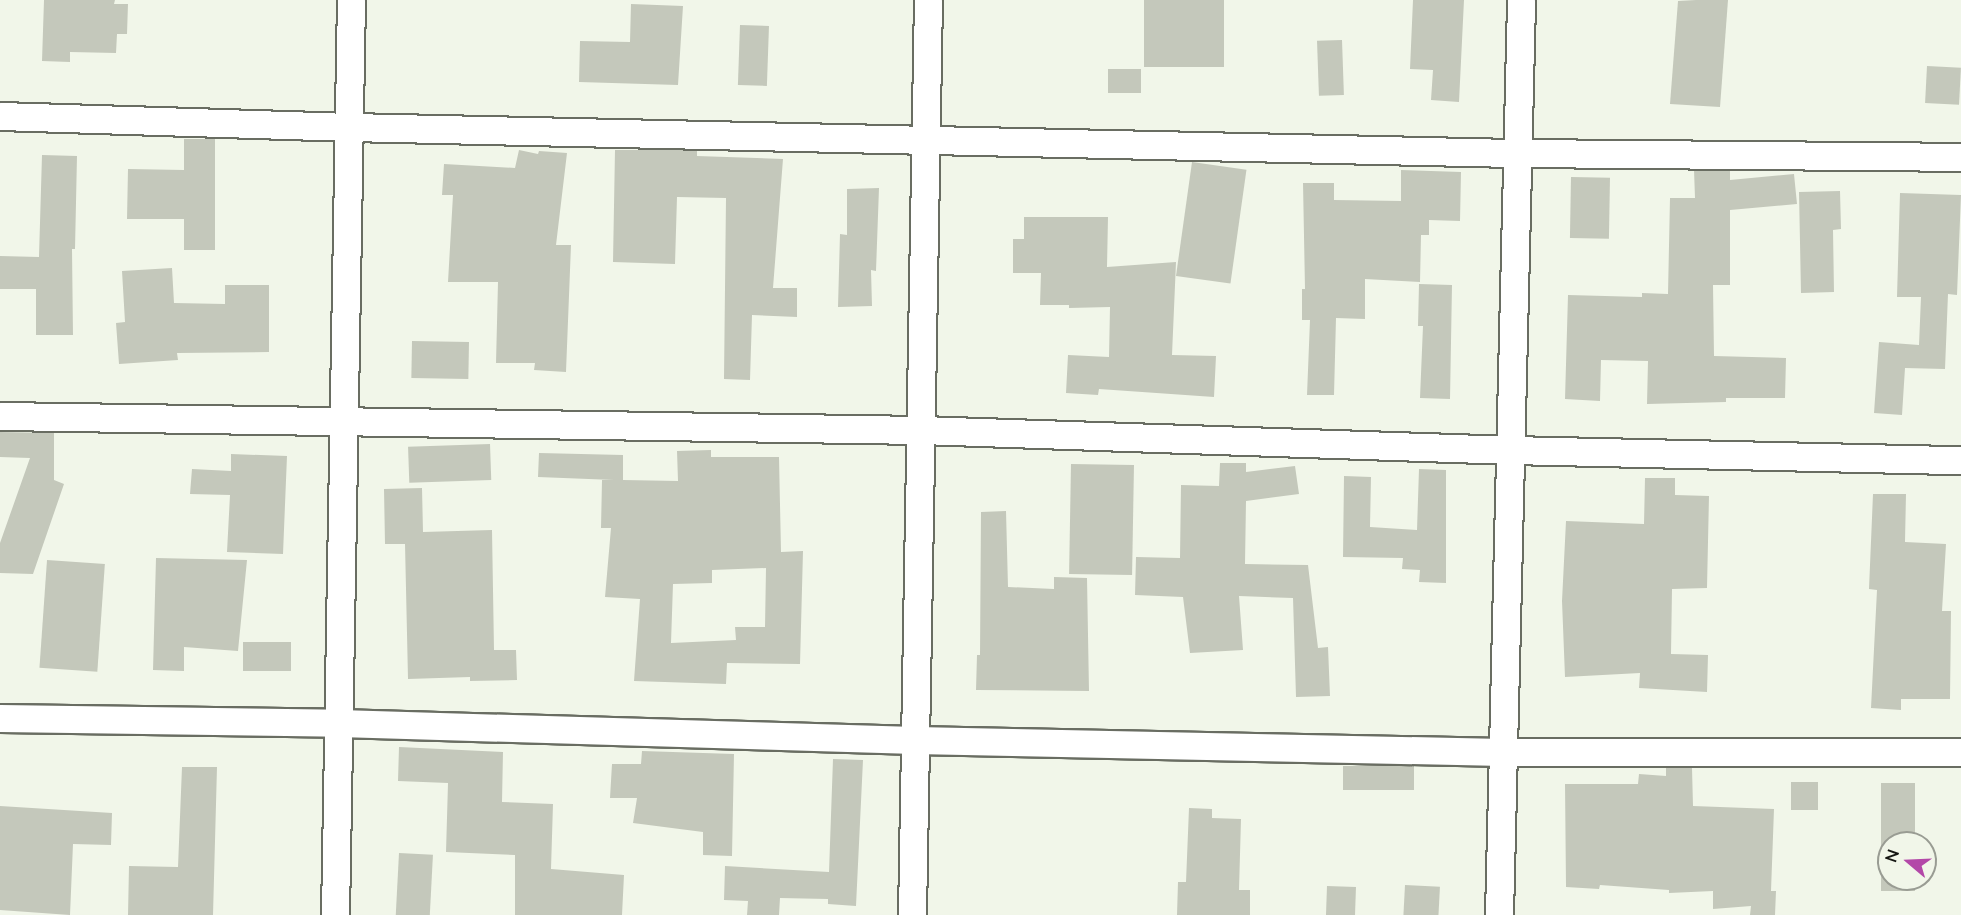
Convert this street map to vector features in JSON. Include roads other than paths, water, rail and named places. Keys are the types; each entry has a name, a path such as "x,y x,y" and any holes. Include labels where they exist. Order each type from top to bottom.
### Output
{"street":[{"path":"335,915 351,0"},
{"path":"912,915 928,0"},
{"path":"1499,915 1521,0"},
{"path":"0,116 349,127 926,138 1517,153 1961,157"},
{"path":"0,416 921,430 1510,450 1961,460"},
{"path":"0,718 339,723 915,741 1503,752 1961,752"}]}
